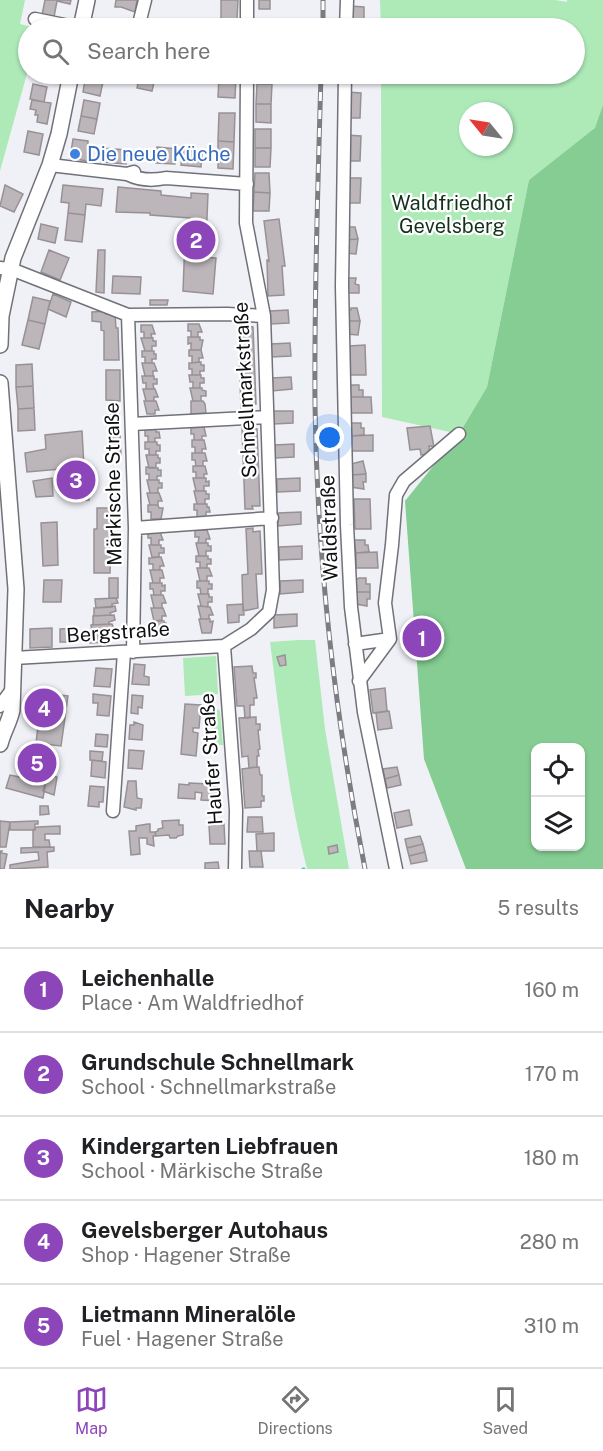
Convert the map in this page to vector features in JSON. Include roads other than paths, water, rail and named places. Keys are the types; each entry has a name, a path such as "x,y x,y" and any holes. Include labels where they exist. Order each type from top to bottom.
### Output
{"main road":[{"path":"82,18 87,0"},
{"path":"0,345 5,268 50,165 70,84"},
{"path":"0,383 15,589 10,719 1,736"}],"street":[{"path":"140,18 145,0"},
{"path":"247,0 247,18"},
{"path":"346,18 347,0"},
{"name":"Schnellmarkstraße","path":"224,646 251,629 269,612 273,590 264,316 246,223 247,84"},
{"name":"Waldstraße","path":"345,84 342,286 347,525 354,644 381,801 396,869"},
{"path":"50,165 127,174 135,178 155,180 166,178 247,184"},
{"path":"5,268 128,315 264,316"},
{"name":"Märkische Straße","path":"113,812 128,652 135,528 128,315"},
{"path":"132,424 267,417"},
{"path":"359,681 390,639 385,603 396,495 404,481 459,434"},
{"path":"135,528 272,518"},
{"path":"354,644 390,639"},
{"name":"Bergstraße","path":"14,658 224,646"},
{"name":"Haufer Straße","path":"224,646 236,810 235,869"},
{"path":"0,706 11,691"}],"railway":[{"path":"323,0 323,18"},
{"path":"321,84 315,363 319,521 337,696 365,869"}],"place":[{"name":"Die neue Küche","path":"75,154"},
{"name":"Grundschule Schnellmark","path":"196,240"},
{"name":"Kindergarten Liebfrauen","path":"76,480"},
{"name":"Leichenhalle","path":"422,638"},
{"name":"Gevelsberger Autohaus","path":"44,708"},
{"name":"Lietmann Mineralöle","path":"37,763"}],"park label":[{"name":"Waldfriedhof Gevelsberg","path":"452,214"}]}
